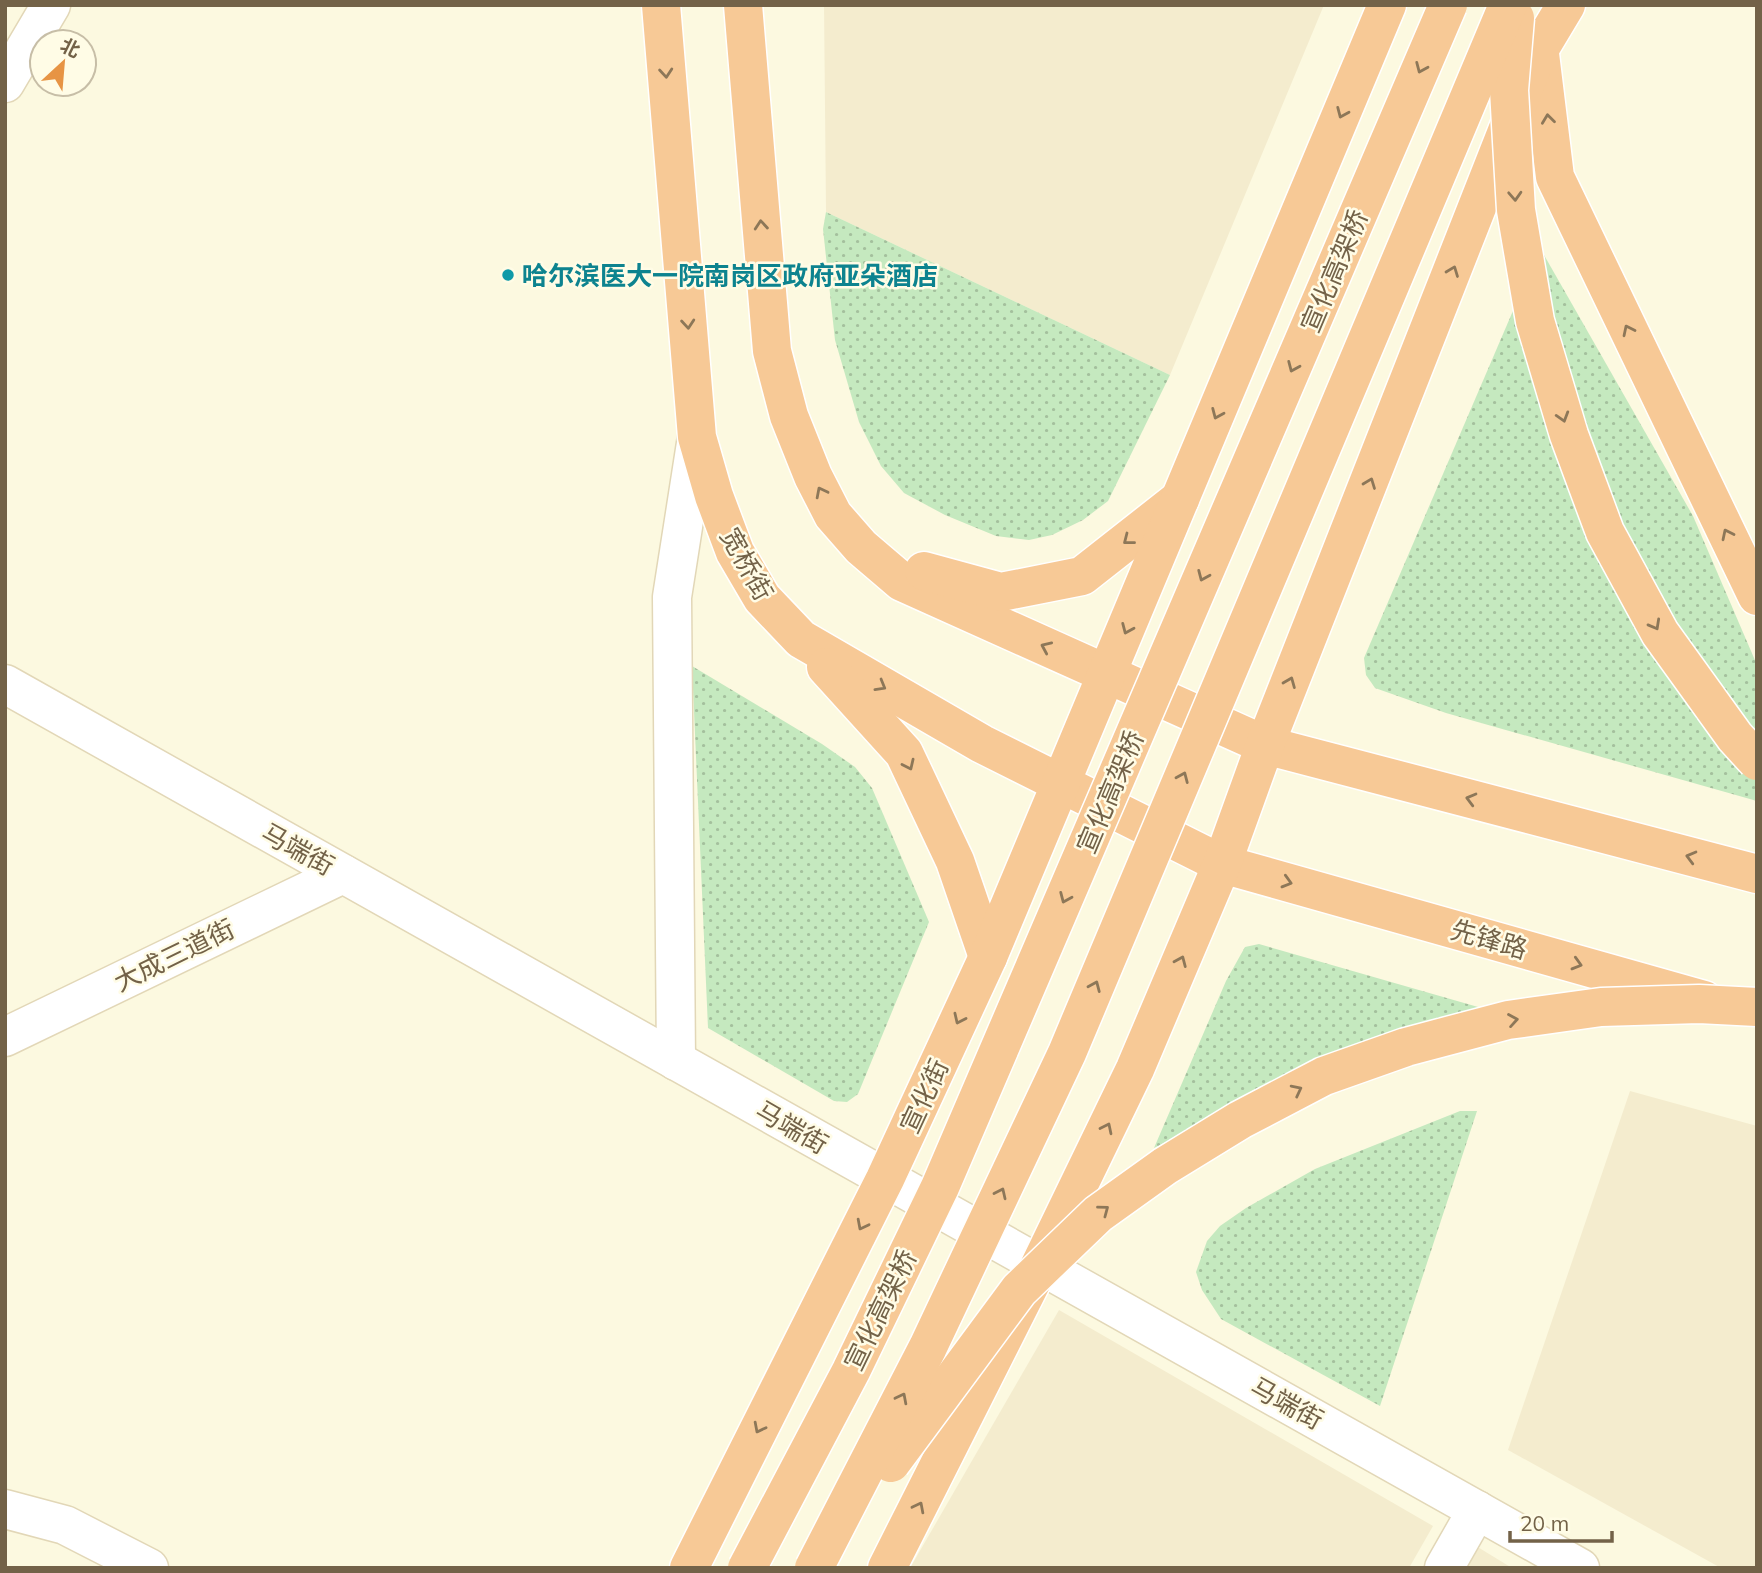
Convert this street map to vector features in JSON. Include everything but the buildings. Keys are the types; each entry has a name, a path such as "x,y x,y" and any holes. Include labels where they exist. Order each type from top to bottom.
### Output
{"highway":[{"name":"宽桥街","path":"661,5 697,437 734,552 762,598 801,639 982,744 1222,864"},
{"path":"743,5 772,351 789,416 813,476 833,515 861,547 902,582 1265,745 1757,874"},
{"name":"宣化街","path":"689,1568 885,1179 988,957 1387,5"},
{"name":"宣化高架桥","path":"747,1568 851,1371 940,1187 1448,5"},
{"path":"816,1568 928,1347 1067,1053 1508,5"},
{"path":"1516,5 1509,90 1516,210 1535,321 1569,435 1605,532 1660,633 1735,737 1757,761"},
{"path":"887,1568 1040,1265 1135,1069 1222,864 1265,745 1539,50 1566,5"},
{"path":"1539,50 1555,177 1757,596"},
{"path":"861,547 935,575 1001,592 1082,576 1182,498"},
{"path":"801,639 904,753 955,862 988,957"},
{"name":"先锋路","path":"1222,864 1757,1015"},
{"path":"816,1568 928,1410 1018,1290 1098,1214 1165,1166 1240,1120 1335,1072 1406,1046 1508,1020 1601,1007 1699,1004 1757,1007"}],"street":[{"path":"5,83 51,5"},
{"path":"677,1061 672,597 697,437"},
{"name":"马端街","path":"5,684 1580,1568"},
{"name":"大成三道街","path":"5,1037 343,874"},
{"path":"5,1509 65,1525 149,1568"},
{"path":"1444,1568 1477,1510"}],"shaded area":[{"path":"824,5 1324,5 1170,375 826,212"},
{"path":"1630,1091 1757,1126 1757,1568 1721,1568 1508,1450"},
{"path":"1059,1310 1433,1526 1409,1568 910,1568"},
{"path":"1476,1546 1512,1568 1463,1568"}],"green space":[{"path":"826,212 1170,375 1108,501 1083,520 1052,535 1029,540 996,536 945,515 904,493 881,466 859,422 835,340 823,229"},
{"path":"1540,248 1693,516 1757,665 1757,801 1446,713 1375,688 1366,675 1364,658"},
{"path":"692,666 822,744 855,767 872,788 929,922 858,1094 847,1102 834,1101 708,1028"},
{"path":"1259,944 1492,1011 1321,1064 1154,1148 1226,981 1245,947"},
{"path":"1460,1111 1477,1111 1380,1406 1221,1319 1202,1290 1196,1272 1207,1241 1220,1226 1315,1169"}],"place":[{"name":"哈尔滨医大一院南岗区政府亚朵酒店","path":"508,275"}]}
